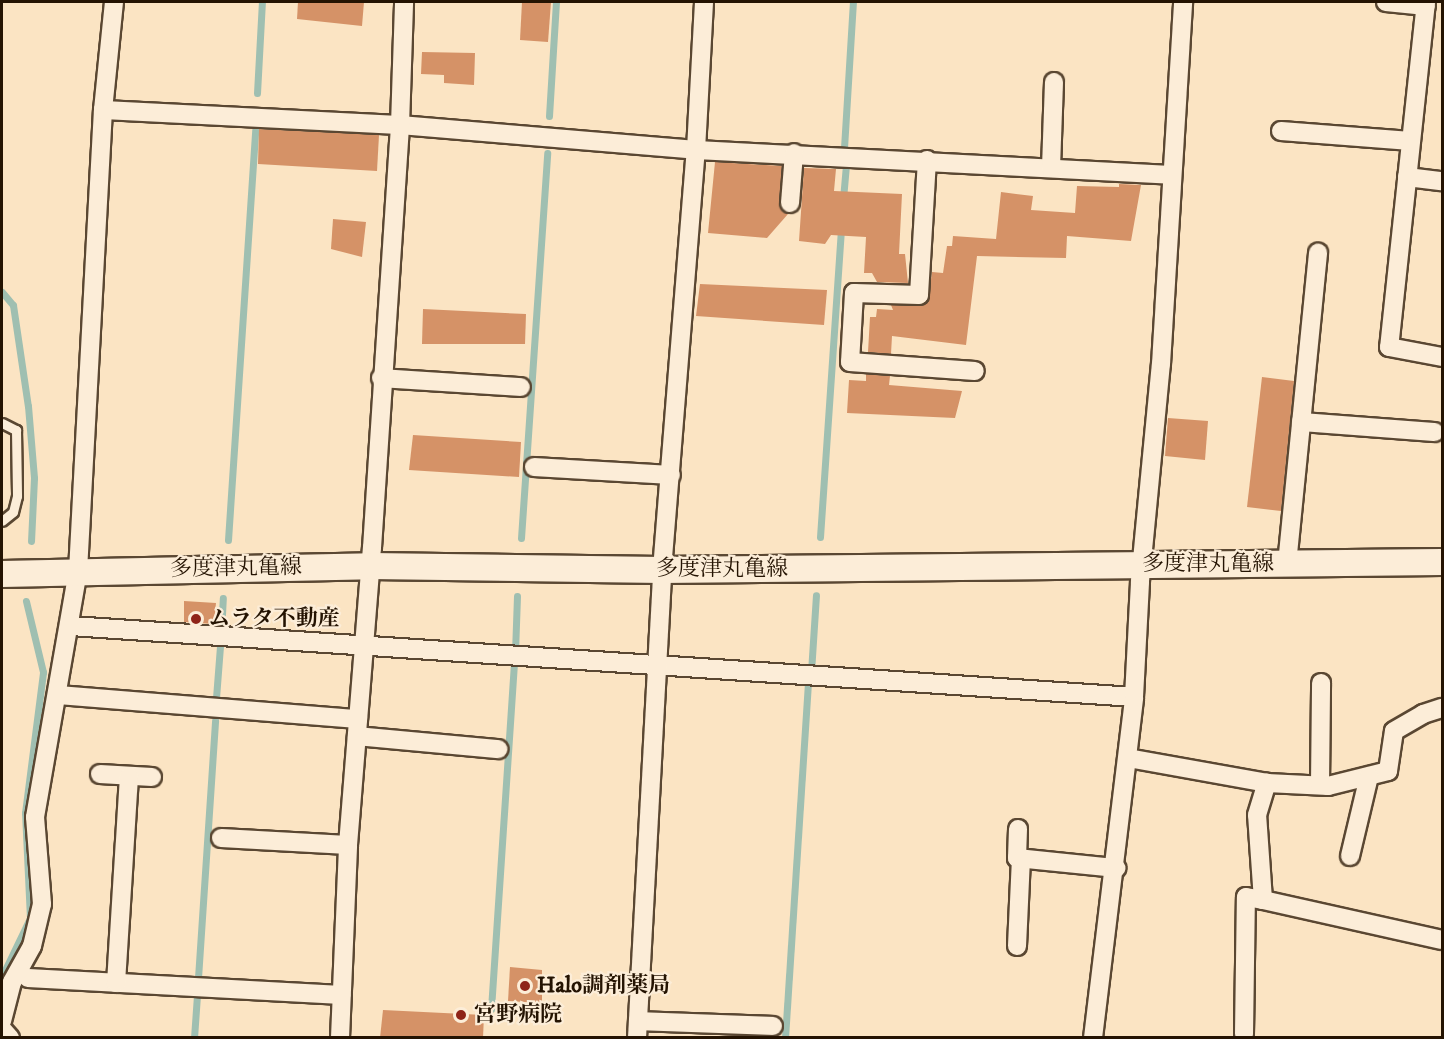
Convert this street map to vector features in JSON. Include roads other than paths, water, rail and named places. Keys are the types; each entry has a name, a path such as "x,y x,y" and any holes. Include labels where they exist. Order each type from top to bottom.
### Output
{"main road":[{"name":"多度津丸亀線","path":"2,574 371,566 662,570 1443,562"}],"street":[{"path":"2,1021 12,982 32,946 42,904 35,817 71,626 78,571 103,110 114,2"},
{"path":"340,1038 348,845 371,566 381,378 400,125 404,2"},
{"path":"704,2 696,150 662,570 638,1029 772,1026"},
{"path":"1093,1038 1116,868 1134,696 1142,565 1161,364 1183,2"},
{"path":"1386,2 1426,4 1389,347 1443,357"},
{"path":"1051,168 1054,82"},
{"path":"103,110 400,125 696,150 794,153 1171,175"},
{"path":"1281,130 1411,141"},
{"path":"790,203 794,153"},
{"path":"927,160 919,296 854,293 850,362 975,371"},
{"path":"1407,177 1443,181"},
{"path":"1287,564 1318,253"},
{"path":"381,378 521,387"},
{"path":"1301,422 1435,432"},
{"path":"534,467 671,475"},
{"path":"71,626 1134,696"},
{"path":"1320,785 1321,683"},
{"path":"58,695 358,728 498,749"},
{"path":"1128,758 1267,783 1320,785 1388,771 1394,731 1423,714 1443,708"},
{"path":"100,774 152,777"},
{"path":"116,983 129,776"},
{"path":"1350,856 1369,776"},
{"path":"1263,900 1257,815 1267,783"},
{"path":"1018,829 1017,858 1116,868"},
{"path":"221,838 348,845"},
{"path":"1017,946 1021,859"},
{"path":"1244,1034 1246,897 1443,940"},
{"path":"28,978 342,995"},
{"path":"2,1029 10,1038"}],"lane":[{"path":"2,423 16,430 17,496 13,512 2,521"}],"waterway":[{"path":"257,93 262,2"},
{"path":"549,116 556,2"},
{"path":"844,148 853,2"},
{"path":"228,540 255,130"},
{"path":"521,538 547,153"},
{"path":"843,199 846,164"},
{"path":"820,537 841,228"},
{"path":"2,292 13,305 28,406 34,478 31,541"},
{"path":"811,672 816,595"},
{"path":"515,653 517,596"},
{"path":"221,633 223,598"},
{"path":"2,976 30,918 25,813 43,672 26,601"},
{"path":"216,698 220,646"},
{"path":"491,1009 514,665"},
{"path":"785,1038 808,685"},
{"path":"198,978 215,721"},
{"path":"194,1038 197,995"}],"place":[{"name":"ムラタ不動産","path":"196,619"},
{"name":"Halo調剤薬局","path":"525,986"},
{"name":"宮野病院","path":"461,1015"}]}
